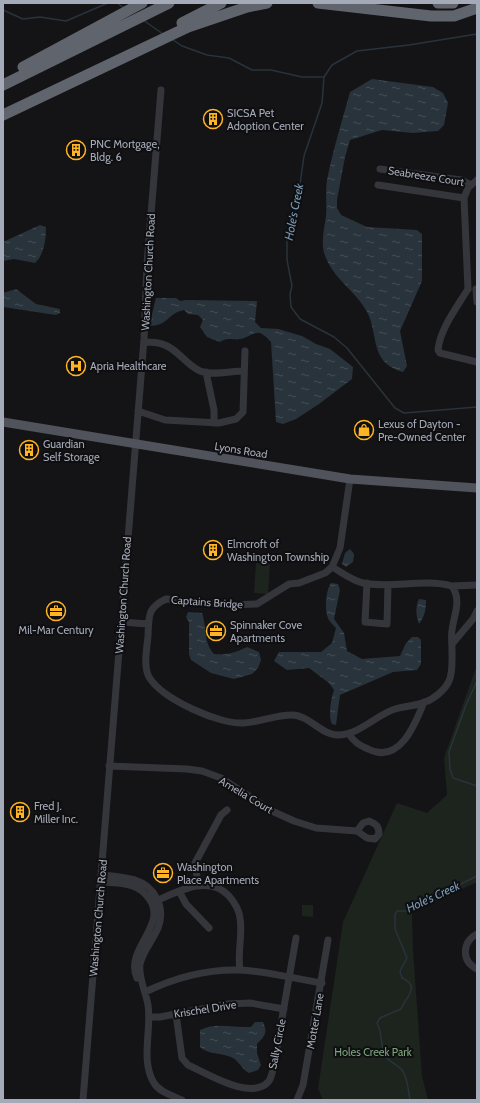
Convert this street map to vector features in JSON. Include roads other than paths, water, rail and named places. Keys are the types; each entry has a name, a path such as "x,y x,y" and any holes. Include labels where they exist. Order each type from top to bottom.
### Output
{"highway":[{"path":"3,78 142,3"},
{"path":"3,85 169,3"},
{"path":"102,67 221,3"},
{"path":"3,115 188,27 242,9 267,3"},
{"path":"318,3 431,16 454,16 477,8"},
{"path":"438,3 453,3"}],"main road":[{"name":"Lyons Road","path":"3,422 350,480 477,488"}],"street":[{"name":"Washington Church Road","path":"84,1100 144,342 147,264 161,90"},
{"name":"Seabreeze Court","path":"380,169 474,182"},
{"path":"474,182 468,188 464,198 468,289 451,317 439,344 438,350 440,353 477,362"},
{"name":"Seabreeze Court","path":"378,185 464,198"},
{"path":"468,289 477,291 477,302"},
{"path":"144,342 163,344 173,349 185,361 201,372 244,371"},
{"path":"138,412 165,420 214,423 226,422 240,416 243,412 245,351"},
{"path":"206,372 214,410 214,423"},
{"path":"350,480 340,548 332,567 361,583 388,585 443,584 452,586 477,586"},
{"name":"Captains Bridge","path":"332,567 315,577 289,584 257,604 231,605 166,599 157,603 150,610 146,666 149,676 162,692 182,705 229,721 243,723 293,715 302,717 324,730 337,735 349,734"},
{"path":"367,583 365,622 387,624 388,585"},
{"path":"424,702 410,734 401,743 385,754 376,754 355,743 349,734 394,709 424,702 439,694 449,681 452,662 452,630 458,602 456,592 452,586"},
{"path":"452,644 473,619 477,611"},
{"path":"122,622 148,624"},
{"name":"Amelia Court","path":"110,766 202,771 221,778 272,811 294,821 316,828 357,831"},
{"path":"198,885 195,863 222,815 227,810"},
{"path":"101,878 137,887 155,902"},
{"path":"155,902 179,891 198,885 213,887 225,892 236,904 240,918 238,958 240,970"},
{"path":"179,891 186,904 209,928"},
{"path":"155,902 154,918 138,952 135,967 136,976 145,992 149,1017 147,1060 149,1072 155,1085 166,1093 182,1100"},
{"path":"477,934 469,940 465,950 467,960 477,969"},
{"name":"Sally Circle","path":"176,1014 182,1058 188,1065 243,1089 252,1089 262,1086 269,1081 273,1070 296,938"},
{"name":"Motter Lane","path":"297,1100 303,1085 322,983 328,940"},
{"path":"145,992 162,984 195,975 240,970 322,983"},
{"name":"Krischel Drive","path":"149,1017 176,1014 228,1004 250,1004 284,1009"}],"water":[{"path":"372,79 433,87 443,93 448,103 444,125 438,131 413,133 382,130 350,140 345,157 337,200 337,208 341,215 367,227 417,230 422,234 422,281 400,331 407,366 403,372 385,363 377,349 372,325 365,308 335,274 326,258 323,248 327,180 350,92"},
{"path":"40,225 46,227 45,242 41,256 35,263 14,259 3,261 3,242"},
{"path":"16,289 36,304 60,309 60,313 56,315 3,307 3,293"},
{"path":"156,298 176,298 180,301 257,301 255,322 261,328 278,329 302,336 316,344 330,349 353,367 352,379 296,419 283,424 276,422 271,342 261,334 254,333 244,338 227,339 220,342 207,337 200,327 203,320 198,315 188,314 184,310 174,314 160,324 149,326"},
{"path":"350,549 354,554 353,562 346,567 342,564 345,553"},
{"path":"331,583 338,584 340,590 334,619 344,633 347,651 362,659 400,656 406,643 412,637 418,637 421,640 421,664 417,670 393,672 340,695 336,725 332,724 330,717 330,707 334,690 329,683 309,668 287,670 274,661 279,652 321,652 332,643 336,628 329,619 326,605 328,590"},
{"path":"419,599 426,600 426,606 423,618 419,624 416,612"},
{"path":"188,612 202,613 208,644 214,654 231,653 247,647 259,652 261,660 258,668 252,674 234,679 211,673 191,660 189,654 189,622 186,617"},
{"path":"255,1022 263,1022 265,1029 264,1036 257,1044 257,1053 261,1065 258,1070 249,1073 244,1070 233,1058 203,1050 200,1047 200,1030 212,1026 251,1027"}],"waterway":[{"path":"3,10 23,19 40,17 66,21 108,3"},
{"path":"117,3 124,8"},
{"path":"143,20 163,34"},
{"name":"Hole's Creek","path":"477,34 409,45 357,51 332,65 324,77 322,103 304,156 297,205 287,240 287,260 292,286 290,294 291,307 300,319 334,337 347,348 395,408 404,413 477,407"},
{"path":"173,40 182,46 207,55 229,58 252,70 271,70 302,77 324,77"},
{"name":"Hole's Creek","path":"477,681 466,705 449,752 450,769 453,778 477,786"},
{"name":"Hole's Creek","path":"410,1100 407,1080 404,1073 385,1056 377,1023 380,1018 401,1009 409,996 411,988 408,981 402,978 400,971 407,958 395,929 395,914 397,911 406,911 477,876"}],"place":[{"name":"SICSA Pet Adoption Center","path":"213,119"},
{"name":"PNC Mortgage, Bldg. 6","path":"76,150"},
{"name":"Apria Healthcare","path":"76,366"},
{"name":"Lexus of Dayton - Pre-Owned Center","path":"364,430"},
{"name":"Guardian Self Storage","path":"29,450"},
{"name":"Elmcroft of Washington Township","path":"213,550"},
{"name":"Mil-Mar Century","path":"56,611"},
{"name":"Spinnaker Cove Apartments","path":"216,631"},
{"name":"Fred J. Miller Inc.","path":"20,812"},
{"name":"Washington Place Apartments","path":"163,873"}],"park label":[{"name":"Holes Creek Park","path":"373,1052"}]}
